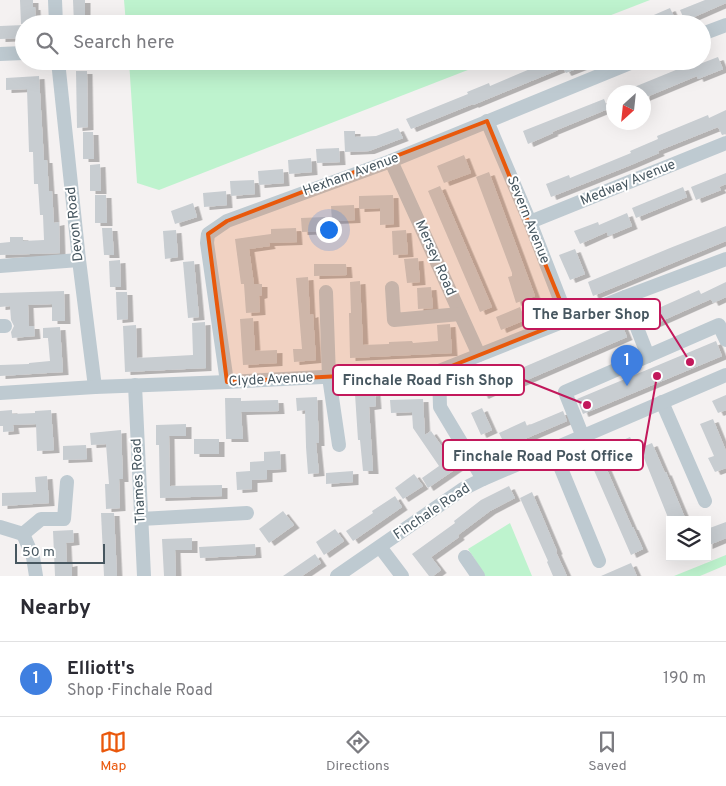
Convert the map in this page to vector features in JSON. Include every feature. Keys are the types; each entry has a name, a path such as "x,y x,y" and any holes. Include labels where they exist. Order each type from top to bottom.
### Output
{"street":[{"path":"55,0 56,15"},
{"path":"711,31 726,25"},
{"path":"0,54 15,53"},
{"name":"Devon Road","path":"59,70 78,260 95,387"},
{"name":"Hexham Avenue","path":"227,382 207,243 208,234 227,221 392,161 613,70"},
{"name":"Severn Avenue","path":"487,121 530,222 568,320"},
{"name":"Medway Avenue","path":"530,222 726,143"},
{"name":"Mersey Road","path":"392,161 479,355"},
{"path":"0,266 78,260"},
{"name":"Clyde Avenue","path":"0,393 440,371 625,297 726,260"},
{"path":"392,288 394,320 460,314"},
{"path":"326,292 329,377 339,445"},
{"path":"625,297 648,356"},
{"path":"583,437 565,392 719,325 726,340"},
{"path":"440,371 440,407 483,478"},
{"name":"Finchale Road","path":"337,576 483,478 726,375"},
{"name":"Thames Road","path":"135,386 144,576"},
{"path":"662,402 705,501"},
{"path":"553,449 599,561"},
{"path":"23,534 41,519 64,519 66,482"},
{"path":"141,519 247,513"},
{"path":"0,527 23,534 33,557 36,576"},
{"path":"380,547 402,576"},
{"path":"465,557 478,576"}],"highlighted area":[{"path":"487,121 568,320 439,371 227,382 208,234 227,221"}],"green space":[{"path":"124,0 650,0 611,15 125,15"},
{"path":"130,70 468,70 159,190 137,183"},
{"path":"510,523 532,576 482,576 474,566 476,561 468,549"},
{"path":"726,555 726,565 700,576 674,576"}],"building":[{"path":"20,0 33,0 35,15 21,15"},
{"path":"73,0 85,0 85,15 74,15"},
{"path":"705,0 726,0 726,3 699,15 682,15 680,10"},
{"path":"670,8 673,15 654,15"},
{"path":"15,25 15,38 0,39 0,26"},
{"path":"718,57 723,69 698,79 697,76 651,95 651,85 639,85 676,70 711,70 711,60"},
{"path":"528,70 558,70 411,129 406,119 468,94 467,92 489,83 490,86"},
{"path":"76,71 87,71 88,127 77,128"},
{"path":"39,76 44,160 47,160 49,191 52,191 54,223 59,222 60,253 0,255 0,243 10,242 10,237 23,237 23,241 44,240 43,215 40,215 38,184 34,184 33,152 29,152 27,89 6,90 6,78"},
{"path":"604,99 606,104 606,110 528,144 523,131"},
{"path":"726,110 726,134 722,135 718,127 551,197 546,184 569,175 570,178 631,153 630,151 658,139 657,136 708,115 709,118"},
{"path":"398,128 403,138 369,151 345,152 344,131 355,131 355,137 376,136"},
{"path":"83,132 93,132 94,159 83,159"},
{"path":"339,148 340,162 317,163 316,149"},
{"path":"464,155 471,173 444,183 437,166"},
{"path":"311,158 312,172 289,174 288,160"},
{"path":"100,164 101,191 90,191 90,165"},
{"path":"283,169 284,183 259,185 258,171"},
{"path":"489,172 535,296 516,303 508,277 512,276 512,273 476,177"},
{"path":"726,173 726,184 719,187 721,190 696,200 691,187"},
{"path":"254,180 255,194 231,196 230,181"},
{"path":"440,186 492,307 480,312 428,191"},
{"path":"683,187 687,197 636,218 632,208"},
{"path":"226,191 227,205 204,207 203,193"},
{"path":"95,195 106,195 107,223 95,223"},
{"path":"393,195 394,224 380,225 380,208 359,209 359,196"},
{"path":"193,203 197,217 175,224 171,211"},
{"path":"354,205 355,220 332,221 331,206"},
{"path":"627,213 632,226 608,236 607,232 580,244 574,231 598,222 599,225"},
{"path":"325,217 326,231 302,232 301,218"},
{"path":"726,226 726,241 593,296 588,282"},
{"path":"102,228 112,228 114,255 104,255"},
{"path":"296,228 297,242 269,243 270,246 249,249 254,284 262,284 262,295 259,296 260,312 246,313 244,284 241,284 235,239 271,234 271,229"},
{"path":"176,230 178,257 165,259 163,231"},
{"path":"406,230 408,254 393,255 392,231"},
{"path":"575,249 585,274 570,280 559,255"},
{"path":"418,258 420,282 407,283 404,259"},
{"path":"120,260 121,287 110,287 109,261"},
{"path":"194,261 199,317 188,318 183,262"},
{"path":"314,264 346,264 347,275 314,276"},
{"path":"308,277 310,315 313,314 316,360 294,362 293,349 302,349 296,278"},
{"path":"360,281 363,345 389,344 389,342 438,341 437,325 450,324 452,353 350,358 350,282"},
{"path":"726,282 726,297 713,303 711,299 648,327 643,315 699,290 701,294"},
{"path":"431,287 433,308 418,309 417,288"},
{"path":"64,291 65,321 52,321 52,304 28,305 29,326 34,326 35,336 12,338 11,332 14,326 11,320 10,306 0,307 0,293"},
{"path":"116,292 127,292 128,319 117,320"},
{"path":"520,307 525,320 501,330 496,317"},
{"path":"253,318 255,351 277,350 277,363 243,365 240,319"},
{"path":"205,322 206,368 125,372 123,326 136,325 137,358 193,355 192,323"},
{"path":"622,325 627,337 513,386 512,383 483,396 477,384 502,373 503,376"},
{"path":"60,327 63,372 0,376 0,365 50,361 48,338 43,338 43,328"},
{"path":"716,341 722,356 583,414 577,399"},
{"path":"375,393 376,406 369,407 373,471 363,471 360,440 358,440 355,394"},
{"path":"726,395 726,410 718,413 712,401"},
{"path":"317,397 319,443 316,443 319,473 308,474 305,410 297,411 296,398"},
{"path":"225,398 241,398 241,401 278,400 279,411 241,412 243,439 226,439"},
{"path":"423,399 425,435 431,431 457,468 428,488 422,478 439,466 413,428 412,412 391,413 390,400"},
{"path":"482,408 492,430 481,435 471,413"},
{"path":"12,410 12,414 51,410 54,450 37,451 36,424 13,425 14,431 3,432 3,426 0,426 0,411"},
{"path":"563,411 567,421 506,447 499,433 525,421 527,426"},
{"path":"713,419 726,451 726,468 715,472 708,458 714,456 700,424"},
{"path":"186,424 186,436 169,436 170,486 222,485 222,496 160,498 159,445 156,445 156,425"},
{"path":"121,430 123,479 119,479 120,508 106,509 105,484 109,484 106,444 91,445 90,433"},
{"path":"630,437 636,449 611,460 605,448"},
{"path":"194,439 219,439 219,454 194,454"},
{"path":"652,443 684,516 667,516 640,448"},
{"path":"86,445 87,459 63,460 63,446"},
{"path":"280,451 281,469 267,470 267,479 252,480 252,489 237,490 236,472 250,471 250,462 264,461 264,452"},
{"path":"604,463 643,549 631,555 593,468"},
{"path":"353,471 353,482 326,484 326,473"},
{"path":"414,474 423,486 403,499 395,488"},
{"path":"47,476 49,503 2,506 2,493 36,492 35,477"},
{"path":"509,486 515,498 490,511 431,557 441,570 433,576 429,576 412,554 455,523 454,521 481,500"},
{"path":"532,492 567,576 553,576 520,498"},
{"path":"395,496 402,507 353,541 346,531"},
{"path":"283,511 294,525 269,543 259,529"},
{"path":"101,513 114,513 117,576 104,576"},
{"path":"726,522 726,538 711,544 711,528"},
{"path":"335,529 344,541 324,555 316,542"},
{"path":"73,530 74,542 66,543 67,564 72,563 72,576 55,576 53,531"},
{"path":"192,538 192,550 175,550 176,576 164,576 162,539"},
{"path":"255,544 256,555 200,558 199,547"},
{"path":"315,554 321,563 302,576 283,576"},
{"path":"631,563 637,576 601,576"}],"place":[{"name":"The Barber Shop","path":"690,362"},
{"name":"Finchale Road Post Office","path":"657,376"},
{"name":"Elliott's","path":"627,386"},
{"name":"Finchale Road Fish Shop","path":"587,405"}]}
